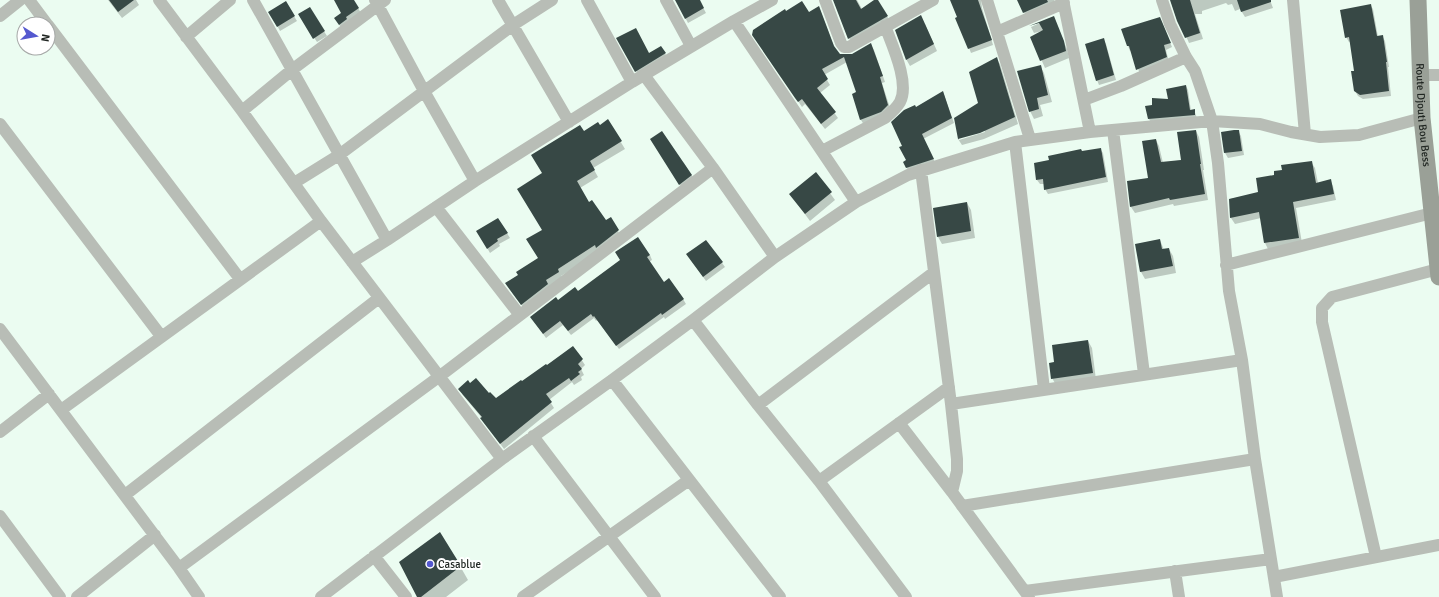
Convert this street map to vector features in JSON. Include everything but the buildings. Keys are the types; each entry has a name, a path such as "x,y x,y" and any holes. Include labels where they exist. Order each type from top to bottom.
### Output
{"main road":[{"name":"Route Djouti Bou Bess","path":"1418,0 1422,118 1434,183 1432,213 1438,273"}],"street":[{"path":"0,16 20,0"},
{"path":"29,0 42,16"},
{"path":"159,0 242,111 321,221 502,459"},
{"path":"186,36 230,0"},
{"path":"253,0 293,69 387,240"},
{"path":"498,0 569,122"},
{"path":"294,183 339,155 513,25 552,0"},
{"path":"587,0 632,82"},
{"path":"666,0 691,46"},
{"path":"352,262 475,181 632,82 734,21 754,4 772,0"},
{"path":"825,0 841,43 844,47 849,47 933,0"},
{"path":"987,0 1030,139"},
{"path":"1162,0 1170,24 1186,57 1195,71 1212,121 1218,162 1229,291 1242,360 1255,459 1277,597"},
{"path":"1293,0 1305,134"},
{"path":"242,111 379,2 424,91 475,181"},
{"path":"997,32 1064,2 1090,132"},
{"path":"734,21 856,202"},
{"path":"822,151 885,118 894,111 901,101 903,82 899,62 885,26"},
{"path":"56,35 240,279"},
{"path":"1084,100 1121,86 1186,57"},
{"path":"644,75 713,168 775,257"},
{"path":"1420,75 1439,75"},
{"path":"321,597 502,459 612,380 775,257 856,202 898,179 920,170 1015,142 1090,132 1212,121 1260,124 1320,137 1359,135 1422,118"},
{"path":"0,124 161,336"},
{"path":"1113,130 1144,374"},
{"path":"1015,142 1044,389"},
{"path":"179,568 440,376 519,314 713,168"},
{"path":"920,170 951,404 957,471 952,492"},
{"path":"436,207 519,314"},
{"path":"1226,265 1432,213"},
{"path":"61,410 321,221"},
{"path":"758,405 934,273"},
{"path":"1376,557 1322,322 1322,308 1332,298 1438,273"},
{"path":"124,495 379,298"},
{"path":"693,320 819,481 906,597"},
{"path":"0,329 200,596"},
{"path":"951,404 1242,360"},
{"path":"612,380 780,597"},
{"path":"819,481 949,387"},
{"path":"0,432 49,394"},
{"path":"899,423 1027,594 1175,571 1271,559"},
{"path":"534,436 655,597"},
{"path":"962,506 1255,459"},
{"path":"527,596 609,535 689,480"},
{"path":"0,516 60,597"},
{"path":"77,597 155,535"},
{"path":"1274,577 1439,545"},
{"path":"374,556 406,597"},
{"path":"1175,571 1179,597"}],"place":[{"name":"Casablue","path":"430,564"}]}
